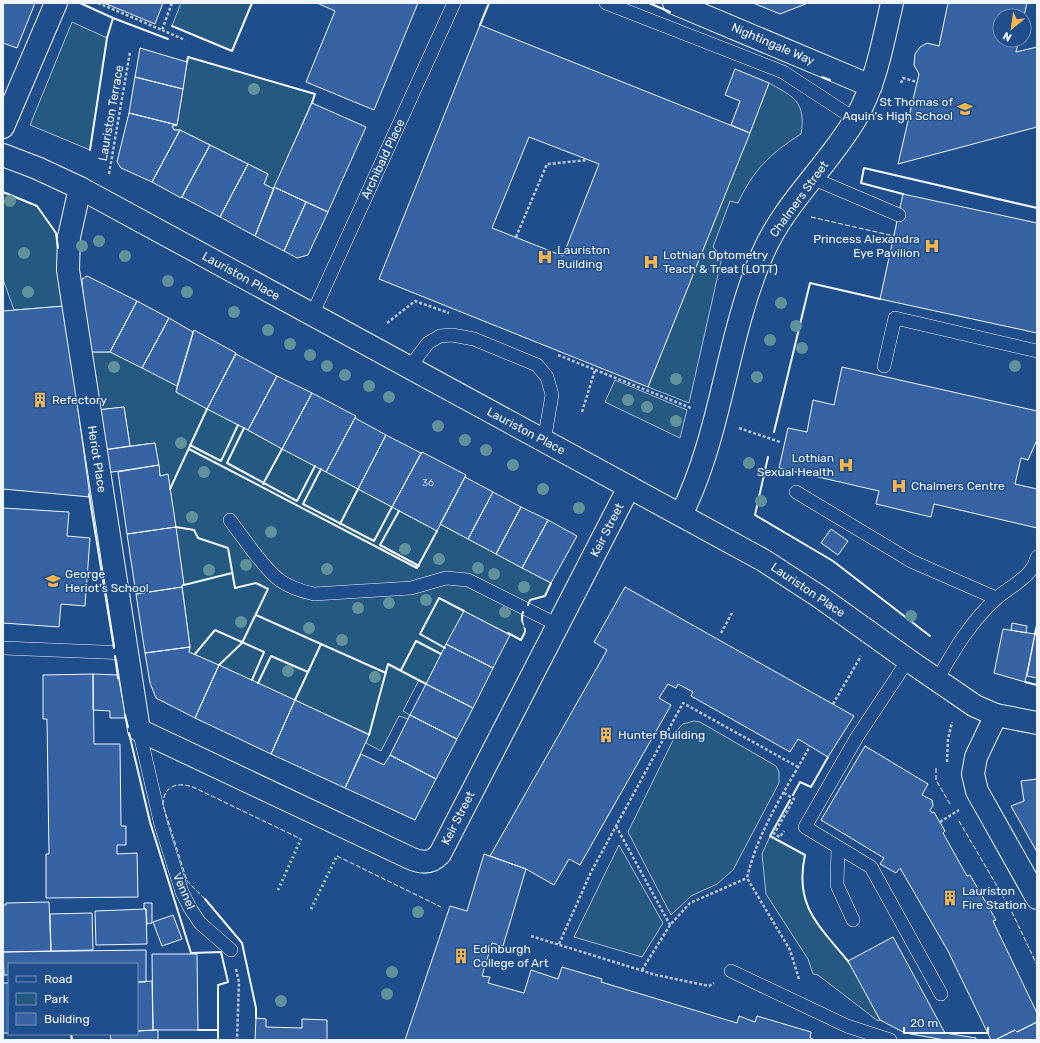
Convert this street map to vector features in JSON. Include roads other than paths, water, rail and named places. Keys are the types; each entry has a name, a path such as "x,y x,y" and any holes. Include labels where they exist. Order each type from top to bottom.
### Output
{"street":[{"path":"3,127 56,3"},
{"name":"Nightingale Way","path":"674,3 871,86"},
{"name":"Chalmers Street","path":"681,515 699,475 715,420 751,281 777,225 855,119 871,86 881,55 892,3"},
{"name":"Lauriston Place","path":"3,155 37,168 80,188 763,560 820,596 874,636 975,706 996,715 1037,723"},
{"name":"Heriot Place","path":"80,188 69,237 68,270 139,730"},
{"name":"Keir Street","path":"139,730 403,855 421,862 429,862 440,854 629,487"},
{"path":"996,715 976,757 973,774 977,791 1037,898"}],"lane":[{"name":"Archibald Place","path":"312,315 454,3"},
{"path":"606,3 783,72 855,119"},
{"path":"812,178 899,215"},
{"path":"884,366 895,318 1037,351"},
{"path":"409,368 428,343 440,336 452,335 474,339 537,365 547,377 552,394 544,441"},
{"path":"796,492 911,561 996,598"},
{"path":"230,520 265,568 287,585 301,591 314,594 411,588 437,579 457,578 468,580 558,624"},
{"path":"937,680 960,639 996,598 1024,578 1036,564 1037,558"},
{"path":"3,648 128,653"},
{"path":"908,660 857,737 805,827 871,867 941,994"},
{"name":"Vennel","path":"139,730 161,824 182,892 200,923 232,950"},
{"path":"838,847 837,885 853,920"},
{"path":"731,971 847,1026 890,1040"}],"place":[{"name":"St Thomas of Aquin's High School","path":"965,109"},
{"name":"Princess Alexandra Eye Pavilion","path":"932,246"},
{"name":"Lauriston Building","path":"545,257"},
{"name":"Lothian Optometry Teach & Treat (LOTT)","path":"651,262"},
{"name":"Refectory","path":"40,400"},
{"name":"Lothian Sexual Health","path":"846,465"},
{"name":"Chalmers Centre","path":"899,486"},
{"name":"George Heriot's School","path":"53,581"},
{"name":"Hunter Building","path":"606,735"},
{"name":"Lauriston Fire Station","path":"950,898"},
{"name":"Edinburgh College of Art","path":"461,956"}]}
